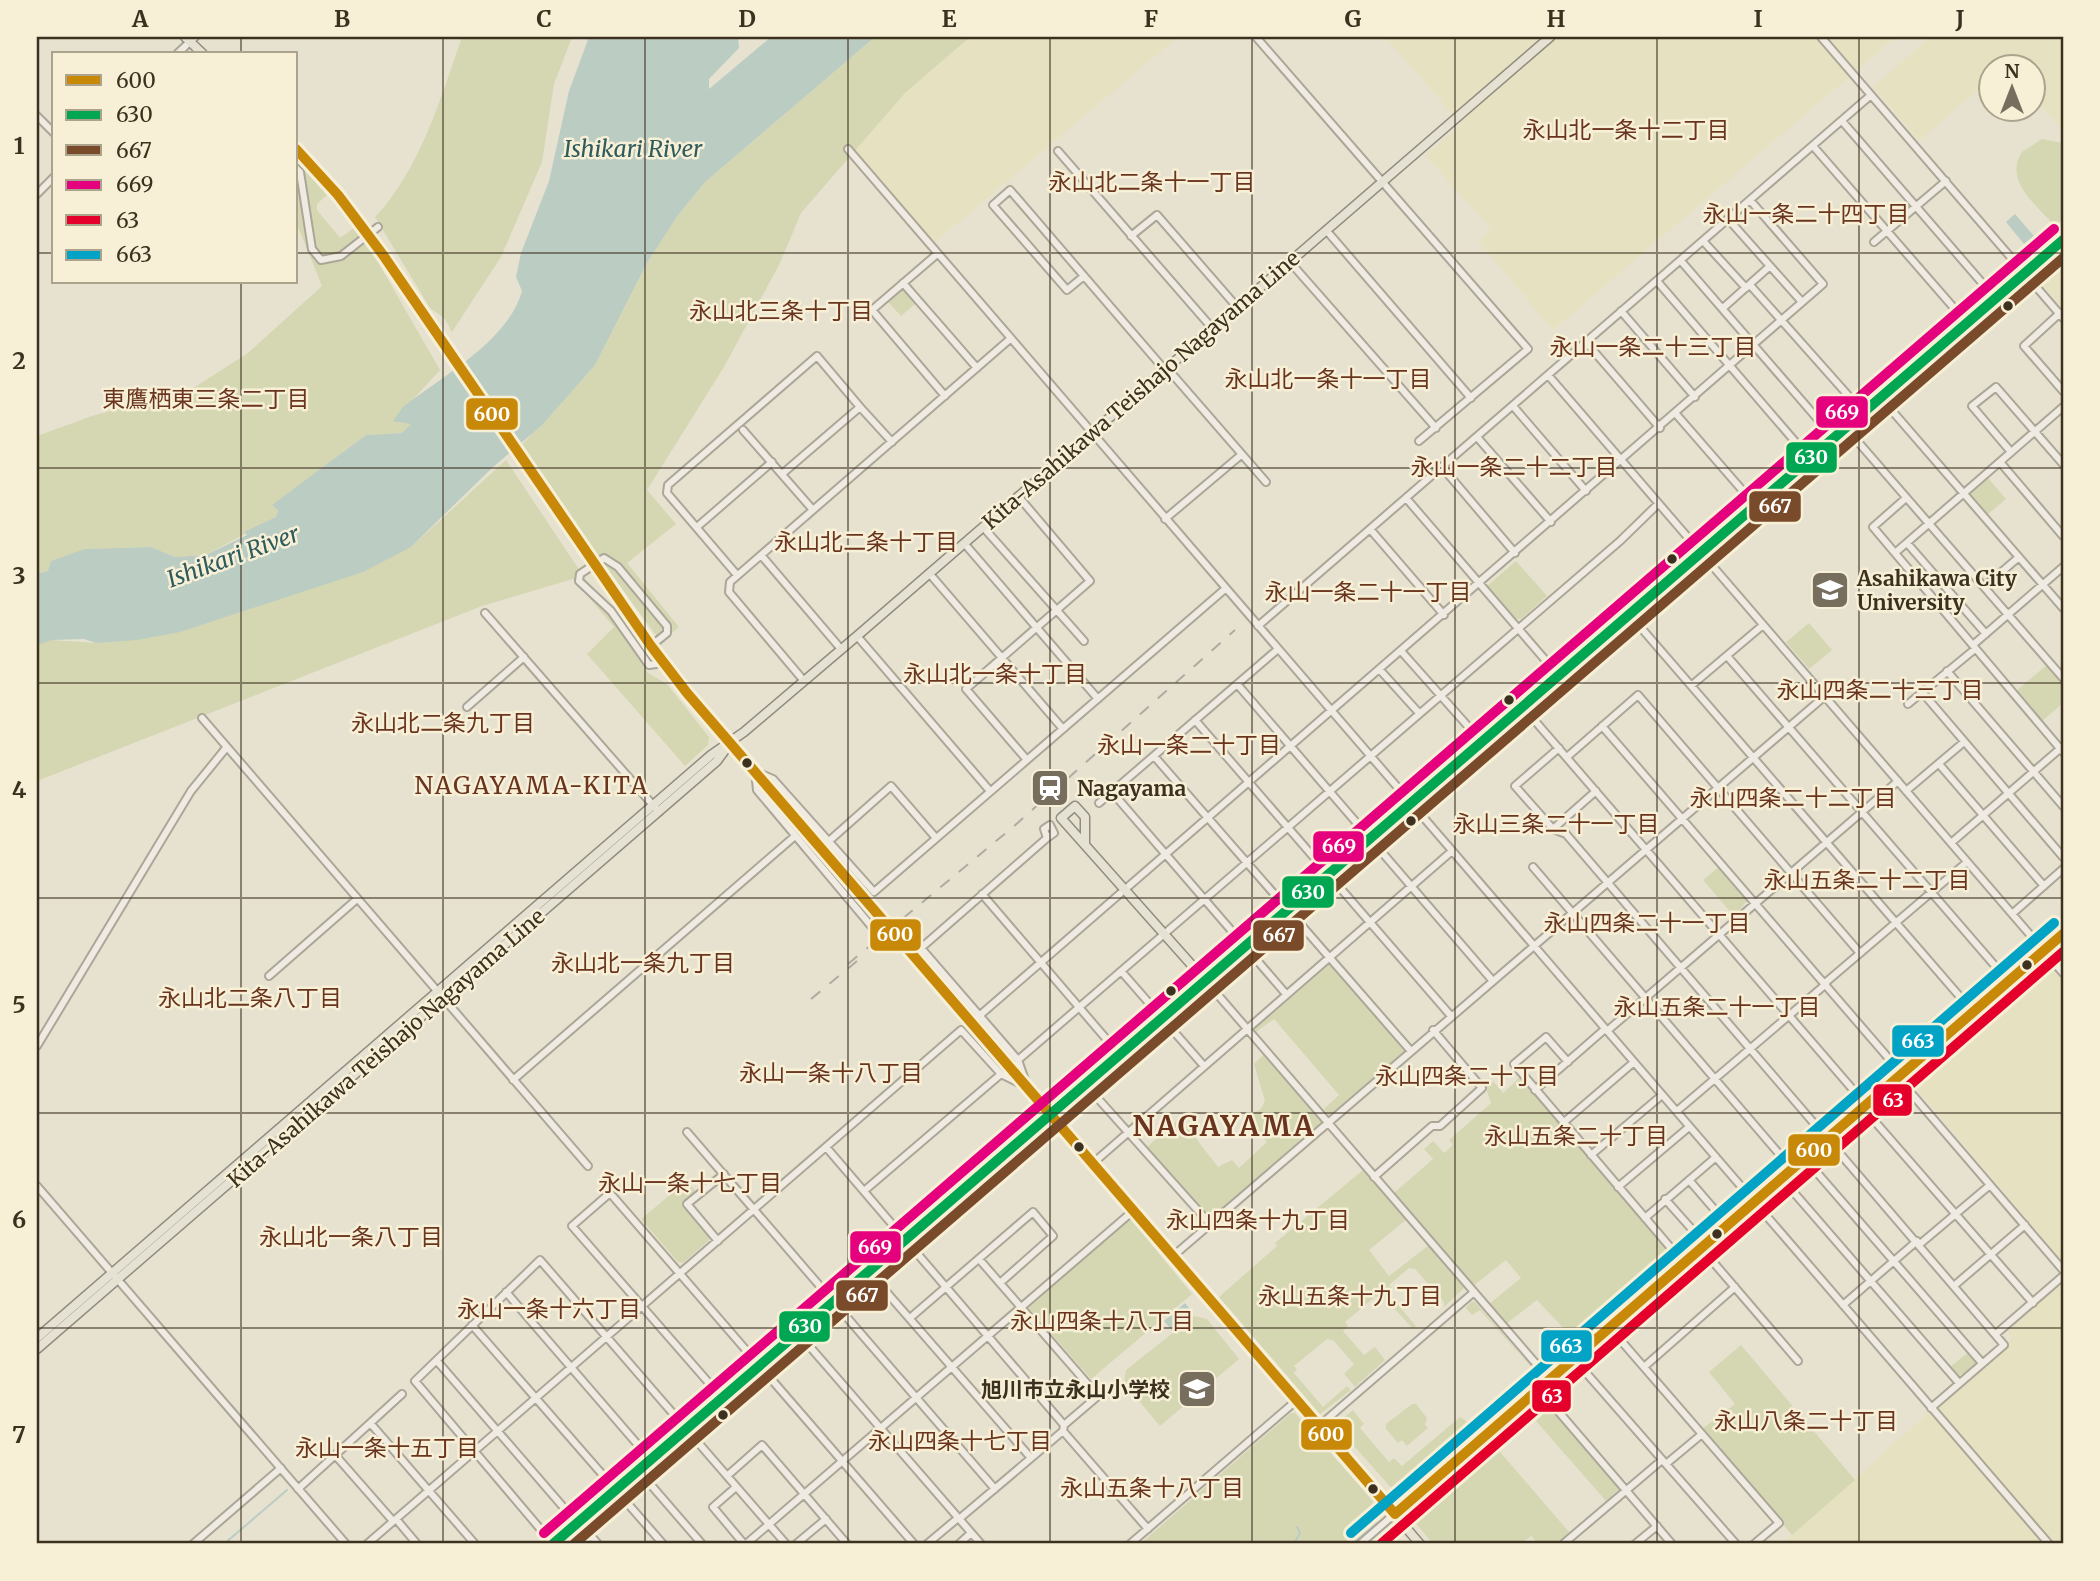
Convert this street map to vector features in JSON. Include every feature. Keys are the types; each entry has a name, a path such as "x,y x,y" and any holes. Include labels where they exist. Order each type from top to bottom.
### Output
{"highway":[{"path":"553,1544 2063,240"}],"main road":[{"name":"Kita-Asahikawa Teishajo Nagayama Line","path":"37,1349 115,1276 656,808 711,755 730,743 857,636 1550,37"},
{"path":"190,38 201,52"},
{"path":"298,151 363,226 663,663 851,886 1028,1087 1420,1544"},
{"path":"1085,843 1205,980"},
{"name":"Kita-Asahikawa Teishajo Nagayama Line","path":"37,1338 115,1276"}],"street":[{"path":"1256,37 1528,349 1419,442"},
{"path":"1821,37 2061,316 2024,346 2063,391"},
{"path":"179,52 190,38"},
{"path":"1258,626 1871,95"},
{"path":"37,116 52,131"},
{"path":"1842,121 1996,299"},
{"path":"1813,146 1967,323"},
{"path":"848,149 936,255 1412,803 2049,1544"},
{"path":"1058,151 1212,328"},
{"path":"298,170 312,249 321,260 341,256 378,227"},
{"path":"37,194 52,179"},
{"path":"1874,242 1946,181"},
{"path":"1084,276 1067,290 993,205 1010,191 1266,482"},
{"path":"979,1016 1755,346 1823,284 1750,200"},
{"path":"1131,236 1157,215 1237,307"},
{"path":"1729,220 1802,302"},
{"path":"1326,230 1471,398"},
{"path":"1704,242 1782,322 1854,402"},
{"path":"936,255 872,310 945,396"},
{"path":"1681,261 1834,438"},
{"path":"1290,262 1436,428"},
{"path":"1723,308 1770,266"},
{"path":"1657,281 1810,459"},
{"path":"903,283 977,368"},
{"path":"1621,311 1695,397"},
{"path":"804,681 729,592 730,582 1010,339"},
{"path":"1585,341 1660,428"},
{"path":"737,575 667,493 668,485 817,356 892,442"},
{"path":"1548,375 2063,973"},
{"path":"2011,452 1972,406 1996,387 2063,464"},
{"path":"1881,398 2063,608"},
{"path":"1513,406 1586,491"},
{"path":"782,474 860,407"},
{"path":"1895,553 2063,407"},
{"path":"1676,414 1756,506"},
{"path":"1846,428 2063,678"},
{"path":"743,430 813,510"},
{"path":"1477,437 1551,522"},
{"path":"1165,519 1241,455"},
{"path":"697,527 772,462"},
{"path":"2000,462 2063,536"},
{"path":"1442,467 1515,553"},
{"path":"1018,496 1090,581 966,689 1027,760"},
{"path":"1406,498 1559,676"},
{"path":"1906,498 1873,527 2062,749 1951,843"},
{"path":"1018,1060 1519,628 1658,504"},
{"path":"983,527 1084,641"},
{"path":"1370,529 1444,615"},
{"path":"964,543 1098,699"},
{"path":"1907,543 1986,634"},
{"path":"761,555 841,649"},
{"path":"1984,587 2019,557"},
{"path":"651,646 667,633 667,626 618,567 604,558 580,574 579,581 611,611 649,665 663,663"},
{"path":"1908,704 2063,567"},
{"path":"929,573 1063,729"},
{"path":"754,771 773,779 874,892 1225,589"},
{"path":"485,613 656,808"},
{"path":"1630,614 1974,1013"},
{"path":"1692,685 1763,625"},
{"path":"857,636 990,791"},
{"path":"1099,803 1278,649"},
{"path":"1401,651 1482,742"},
{"path":"1727,656 2009,982"},
{"path":"467,707 524,657"},
{"path":"1380,670 1419,713"},
{"path":"1947,671 2063,806"},
{"path":"1237,684 1492,980"},
{"path":"1922,692 2063,857"},
{"path":"1567,757 1638,695 1859,952"},
{"path":"1172,1257 1433,1030 1825,696"},
{"path":"1523,707 2033,1303"},
{"path":"202,718 588,1166"},
{"path":"1195,720 1451,1016"},
{"path":"1602,726 1825,984 2063,1270"},
{"path":"1906,791 1964,742"},
{"path":"37,1046 191,792 226,748"},
{"path":"1559,748 1515,786 1553,829 1566,834 1608,882 1997,1333 2004,1345 1931,1408"},
{"path":"1154,756 1410,1050"},
{"path":"1938,764 2044,886"},
{"path":"754,771 757,790 872,927"},
{"path":"1535,1090 1646,998 1898,780"},
{"path":"829,841 891,786 936,838"},
{"path":"1112,792 1286,994"},
{"path":"1553,829 1595,792"},
{"path":"513,1080 795,836"},
{"path":"1028,1087 1018,1060 921,948 1047,838"},
{"path":"1093,1164 1452,850"},
{"path":"1677,1111 1967,862"},
{"path":"1533,867 1793,1170"},
{"path":"2012,914 2063,869"},
{"path":"982,894 1120,1055"},
{"path":"269,976 357,899"},
{"path":"1360,1544 1866,1108 2063,934"},
{"path":"1121,971 1204,1066"},
{"path":"1205,980 1550,1380"},
{"path":"368,1544 961,1030 1002,1074 1028,1087"},
{"path":"1374,1177 1432,1126 1440,1126 1482,1088 1433,1030"},
{"path":"1568,1062 1546,1037 1514,1064 1676,1254 1747,1194"},
{"path":"1563,1123 1634,1062"},
{"path":"864,1191 1002,1074"},
{"path":"1086,1084 1210,1224"},
{"path":"1591,1155 1662,1095"},
{"path":"1618,1187 1689,1126"},
{"path":"687,1132 995,1489"},
{"path":"825,1147 987,1335 1148,1529"},
{"path":"1644,1218 1716,1157"},
{"path":"1806,1160 1982,1363"},
{"path":"718,1241 687,1204 724,1174"},
{"path":"1689,1180 1720,1216"},
{"path":"1783,1180 1959,1383"},
{"path":"1843,1305 1893,1261 1990,1185"},
{"path":"37,1186 346,1544"},
{"path":"722,1398 572,1226 610,1194 914,1544"},
{"path":"1665,1199 1698,1236"},
{"path":"736,1487 713,1507 745,1544 1133,1211"},
{"path":"910,1318 1032,1212 1053,1236 1000,1283"},
{"path":"1955,1285 2025,1225"},
{"path":"1702,1249 1798,1361"},
{"path":"927,1544 1031,1458 1098,1396 979,1259"},
{"path":"553,1544 415,1381 540,1260 786,1544"},
{"path":"869,1272 1031,1458"},
{"path":"1997,1333 2063,1276"},
{"path":"1644,1367 1735,1287"},
{"path":"506,1292 651,1460"},
{"path":"1319,1426 1474,1292"},
{"path":"472,1325 663,1544"},
{"path":"1610,1328 1779,1523 1754,1544"},
{"path":"798,1333 981,1544"},
{"path":"1574,1359 1736,1544"},
{"path":"437,1361 598,1544"},
{"path":"1540,1390 1672,1544"},
{"path":"298,1489 402,1394"},
{"path":"1130,1544 1297,1400"},
{"path":"371,1424 475,1544"},
{"path":"1563,1544 1626,1490 1702,1434"},
{"path":"727,1476 762,1445 826,1519 842,1542"},
{"path":"336,1455 418,1544"},
{"path":"193,1544 281,1468"},
{"path":"638,1470 702,1544"},
{"path":"796,1544 826,1519"},
{"path":"1635,1544 1657,1526"},
{"path":"959,1544 971,1534"}],"shaded area":[{"path":"970,37 1178,37 934,243 855,150 905,93"},
{"path":"1385,37 1896,37 1553,330 1479,242 1491,229 1425,155 1461,124"},
{"path":"1930,37 2063,37 2063,131 2048,113 2048,52 1978,52 1978,90 1919,141 1873,87"},
{"path":"2063,252 2063,309 2035,276"},
{"path":"2063,948 2063,1262 1910,1081"},
{"path":"2063,1279 2063,1544 1782,1544 2012,1338 2004,1328"}],"green space":[{"path":"462,37 572,37 554,84 542,162 501,257 452,332 444,318 430,308 375,217 391,198 417,155"},
{"path":"875,37 970,37 905,93 801,213 780,263 724,367 647,490 676,524 627,563 679,627 661,642 519,448 595,365 647,263 676,218 705,182"},
{"path":"2042,139 2063,143 2063,219 2055,226 2025,192 2017,173 2017,163 2022,152"},
{"path":"298,169 307,172 327,195 317,204 317,210 340,238 354,228 378,262 440,370 394,420 412,424 402,433 366,435 273,505 278,510 276,517 206,555 175,557 151,547 85,549 48,571 37,574 37,436 92,416 195,387 248,353 322,286 298,227"},
{"path":"903,289 915,304 901,316 888,302"},
{"path":"506,460 648,673 667,684 709,737 708,745 685,766 587,654 614,627 573,579 482,606 37,781 37,644 52,640 96,643 411,547"},
{"path":"1988,478 2006,499 1987,515 1969,494"},
{"path":"1516,561 1547,596 1521,619 1516,619 1487,586"},
{"path":"1809,623 1832,650 1809,669 1786,642"},
{"path":"2048,664 2063,682 2063,703 2042,721 2016,691"},
{"path":"1719,867 1747,901 1734,916 1703,880"},
{"path":"1328,960 1406,1050 1329,1116 1324,1109 1339,1095 1274,1019 1256,1032 1251,1026"},
{"path":"1266,1052 1326,1121 1210,1219 1147,1147 1180,1118 1218,1167 1232,1160 1239,1168 1267,1142 1245,1117 1260,1110 1265,1101 1254,1064"},
{"path":"1521,1076 1680,1261 1555,1368 1550,1362 1544,1366 1539,1361 1571,1336 1537,1300 1506,1324 1489,1304 1521,1278 1506,1260 1473,1286 1394,1193 1433,1159 1424,1149 1433,1141 1444,1153 1453,1145 1449,1140 1491,1103 1486,1088 1493,1081 1503,1093"},
{"path":"1363,1170 1406,1220 1369,1250 1389,1276 1429,1245 1464,1288 1444,1307 1444,1302 1415,1269 1409,1268 1389,1285 1392,1288 1387,1292 1416,1326 1413,1329 1383,1296 1376,1296 1345,1322 1348,1326 1343,1331 1364,1355 1375,1347 1385,1360 1355,1387 1344,1374 1354,1364 1334,1341 1327,1339 1294,1366 1297,1369 1294,1373 1323,1407 1347,1386 1351,1390 1320,1414 1219,1297 1277,1246 1275,1243"},
{"path":"687,1181 697,1193 682,1205 709,1236 709,1240 683,1263 678,1262 641,1219"},
{"path":"1130,1218 1192,1294 1091,1379 1026,1305"},
{"path":"1471,1302 1475,1302 1537,1373 1533,1378 1539,1385 1402,1491 1395,1492 1338,1428 1338,1422 1353,1410 1364,1424 1360,1428 1389,1462 1394,1458 1402,1466 1460,1417 1473,1425 1533,1374 1532,1368 1480,1310 1472,1315 1466,1308"},
{"path":"1194,1316 1207,1319 1239,1359 1160,1426 1124,1383 1126,1370"},
{"path":"1741,1345 1855,1480 1792,1535 1703,1428 1735,1404 1709,1372"},
{"path":"1967,1353 1975,1362 1974,1367 1957,1377 1949,1368"},
{"path":"1412,1404 1416,1404 1427,1418 1425,1425 1428,1428 1407,1446 1402,1440 1398,1443 1386,1429 1386,1424"},
{"path":"1551,1407 1618,1486 1618,1490 1606,1501 1536,1421"},
{"path":"1291,1413 1295,1413 1373,1501 1372,1519 1343,1544 1140,1544"},
{"path":"1494,1445 1569,1532 1555,1544 1539,1544 1531,1536 1521,1544 1433,1544 1414,1521 1414,1513"}],"water":[{"name":"Ishikari River","path":"589,37 738,37 739,48 709,79 709,89 771,37 875,37 705,182 676,218 647,263 595,365 542,425 492,468 411,547 363,572 180,632 137,640 96,643 84,639 52,640 37,645 37,574 48,571 51,561 85,549 151,547 175,557 206,555 247,535 244,532 276,517 278,510 272,505 366,435 402,433 411,424 393,421 403,407 473,356 503,326 515,309 522,291 516,277 521,253 549,181 569,91"},
{"path":"2015,214 2034,236 2024,244 2006,222"},
{"path":"1185,1303 1192,1312 1172,1330 1164,1321"}],"waterway":[{"path":"2051,936 2063,926"},
{"path":"2008,974 2022,962"},
{"path":"1974,1004 2000,981"},
{"path":"1902,1066 1965,1011"},
{"path":"1866,1098 1894,1072"},
{"path":"1830,1129 1859,1105"},
{"path":"1793,1162 1820,1137"},
{"path":"1761,1188 1785,1168"},
{"path":"1716,1227 1739,1207"},
{"path":"1679,1259 1708,1233"},
{"path":"1553,1365 1673,1260"},
{"path":"1429,1471 1535,1381"},
{"path":"224,1544 287,1490"},
{"path":"1352,1544 1377,1523"},
{"path":"1294,1544 1300,1533 1297,1527"}],"railway":[{"path":"848,964 1013,827 1235,630"},
{"path":"811,999 857,961"}],"transit line":[{"name":"600","path":"298,151 338,195 383,255 651,646 687,693 1395,1514 2063,934"},
{"name":"669","path":"544,1533 2054,229"},
{"name":"630","path":"553,1544 2063,240"},
{"name":"667","path":"574,1544 2063,258"},
{"name":"663","path":"1351,1533 2054,923"},
{"name":"63","path":"1381,1544 2063,952"}],"place":[{"name":"Asahikawa City University","path":"1830,590"},
{"name":"Nagayama","path":"1050,788"},
{"name":"旭川市立永山小学校","path":"1197,1389"}],"district":[{"name":"永山北一条十二丁目","path":"1626,129"},
{"name":"永山北二条十一丁目","path":"1152,181"},
{"name":"永山一条二十四丁目","path":"1806,213"},
{"name":"永山北三条十丁目","path":"781,310"},
{"name":"永山一条二十三丁目","path":"1653,346"},
{"name":"永山北一条十一丁目","path":"1328,378"},
{"name":"東鷹栖東三条二丁目","path":"206,398"},
{"name":"永山一条二十二丁目","path":"1514,466"},
{"name":"永山北二条十丁目","path":"866,541"},
{"name":"永山一条二十一丁目","path":"1368,591"},
{"name":"永山北一条十丁目","path":"995,673"},
{"name":"永山四条二十三丁目","path":"1880,689"},
{"name":"永山北二条九丁目","path":"443,722"},
{"name":"永山一条二十丁目","path":"1189,744"},
{"name":"NAGAYAMA-KITA","path":"532,785"},
{"name":"永山四条二十二丁目","path":"1793,797"},
{"name":"永山三条二十一丁目","path":"1556,823"},
{"name":"永山五条二十二丁目","path":"1867,879"},
{"name":"永山四条二十一丁目","path":"1647,922"},
{"name":"永山北一条九丁目","path":"643,962"},
{"name":"永山北二条八丁目","path":"250,997"},
{"name":"永山五条二十一丁目","path":"1717,1006"},
{"name":"永山一条十八丁目","path":"831,1072"},
{"name":"永山四条二十丁目","path":"1467,1075"},
{"name":"NAGAYAMA","path":"1224,1126"},
{"name":"永山五条二十丁目","path":"1576,1135"},
{"name":"永山一条十七丁目","path":"690,1182"},
{"name":"永山四条十九丁目","path":"1258,1219"},
{"name":"永山北一条八丁目","path":"351,1236"},
{"name":"永山五条十九丁目","path":"1350,1295"},
{"name":"永山一条十六丁目","path":"549,1308"},
{"name":"永山四条十八丁目","path":"1102,1320"},
{"name":"永山八条二十丁目","path":"1806,1420"},
{"name":"永山四条十七丁目","path":"960,1440"},
{"name":"永山一条十五丁目","path":"387,1447"},
{"name":"永山五条十八丁目","path":"1152,1487"}]}
